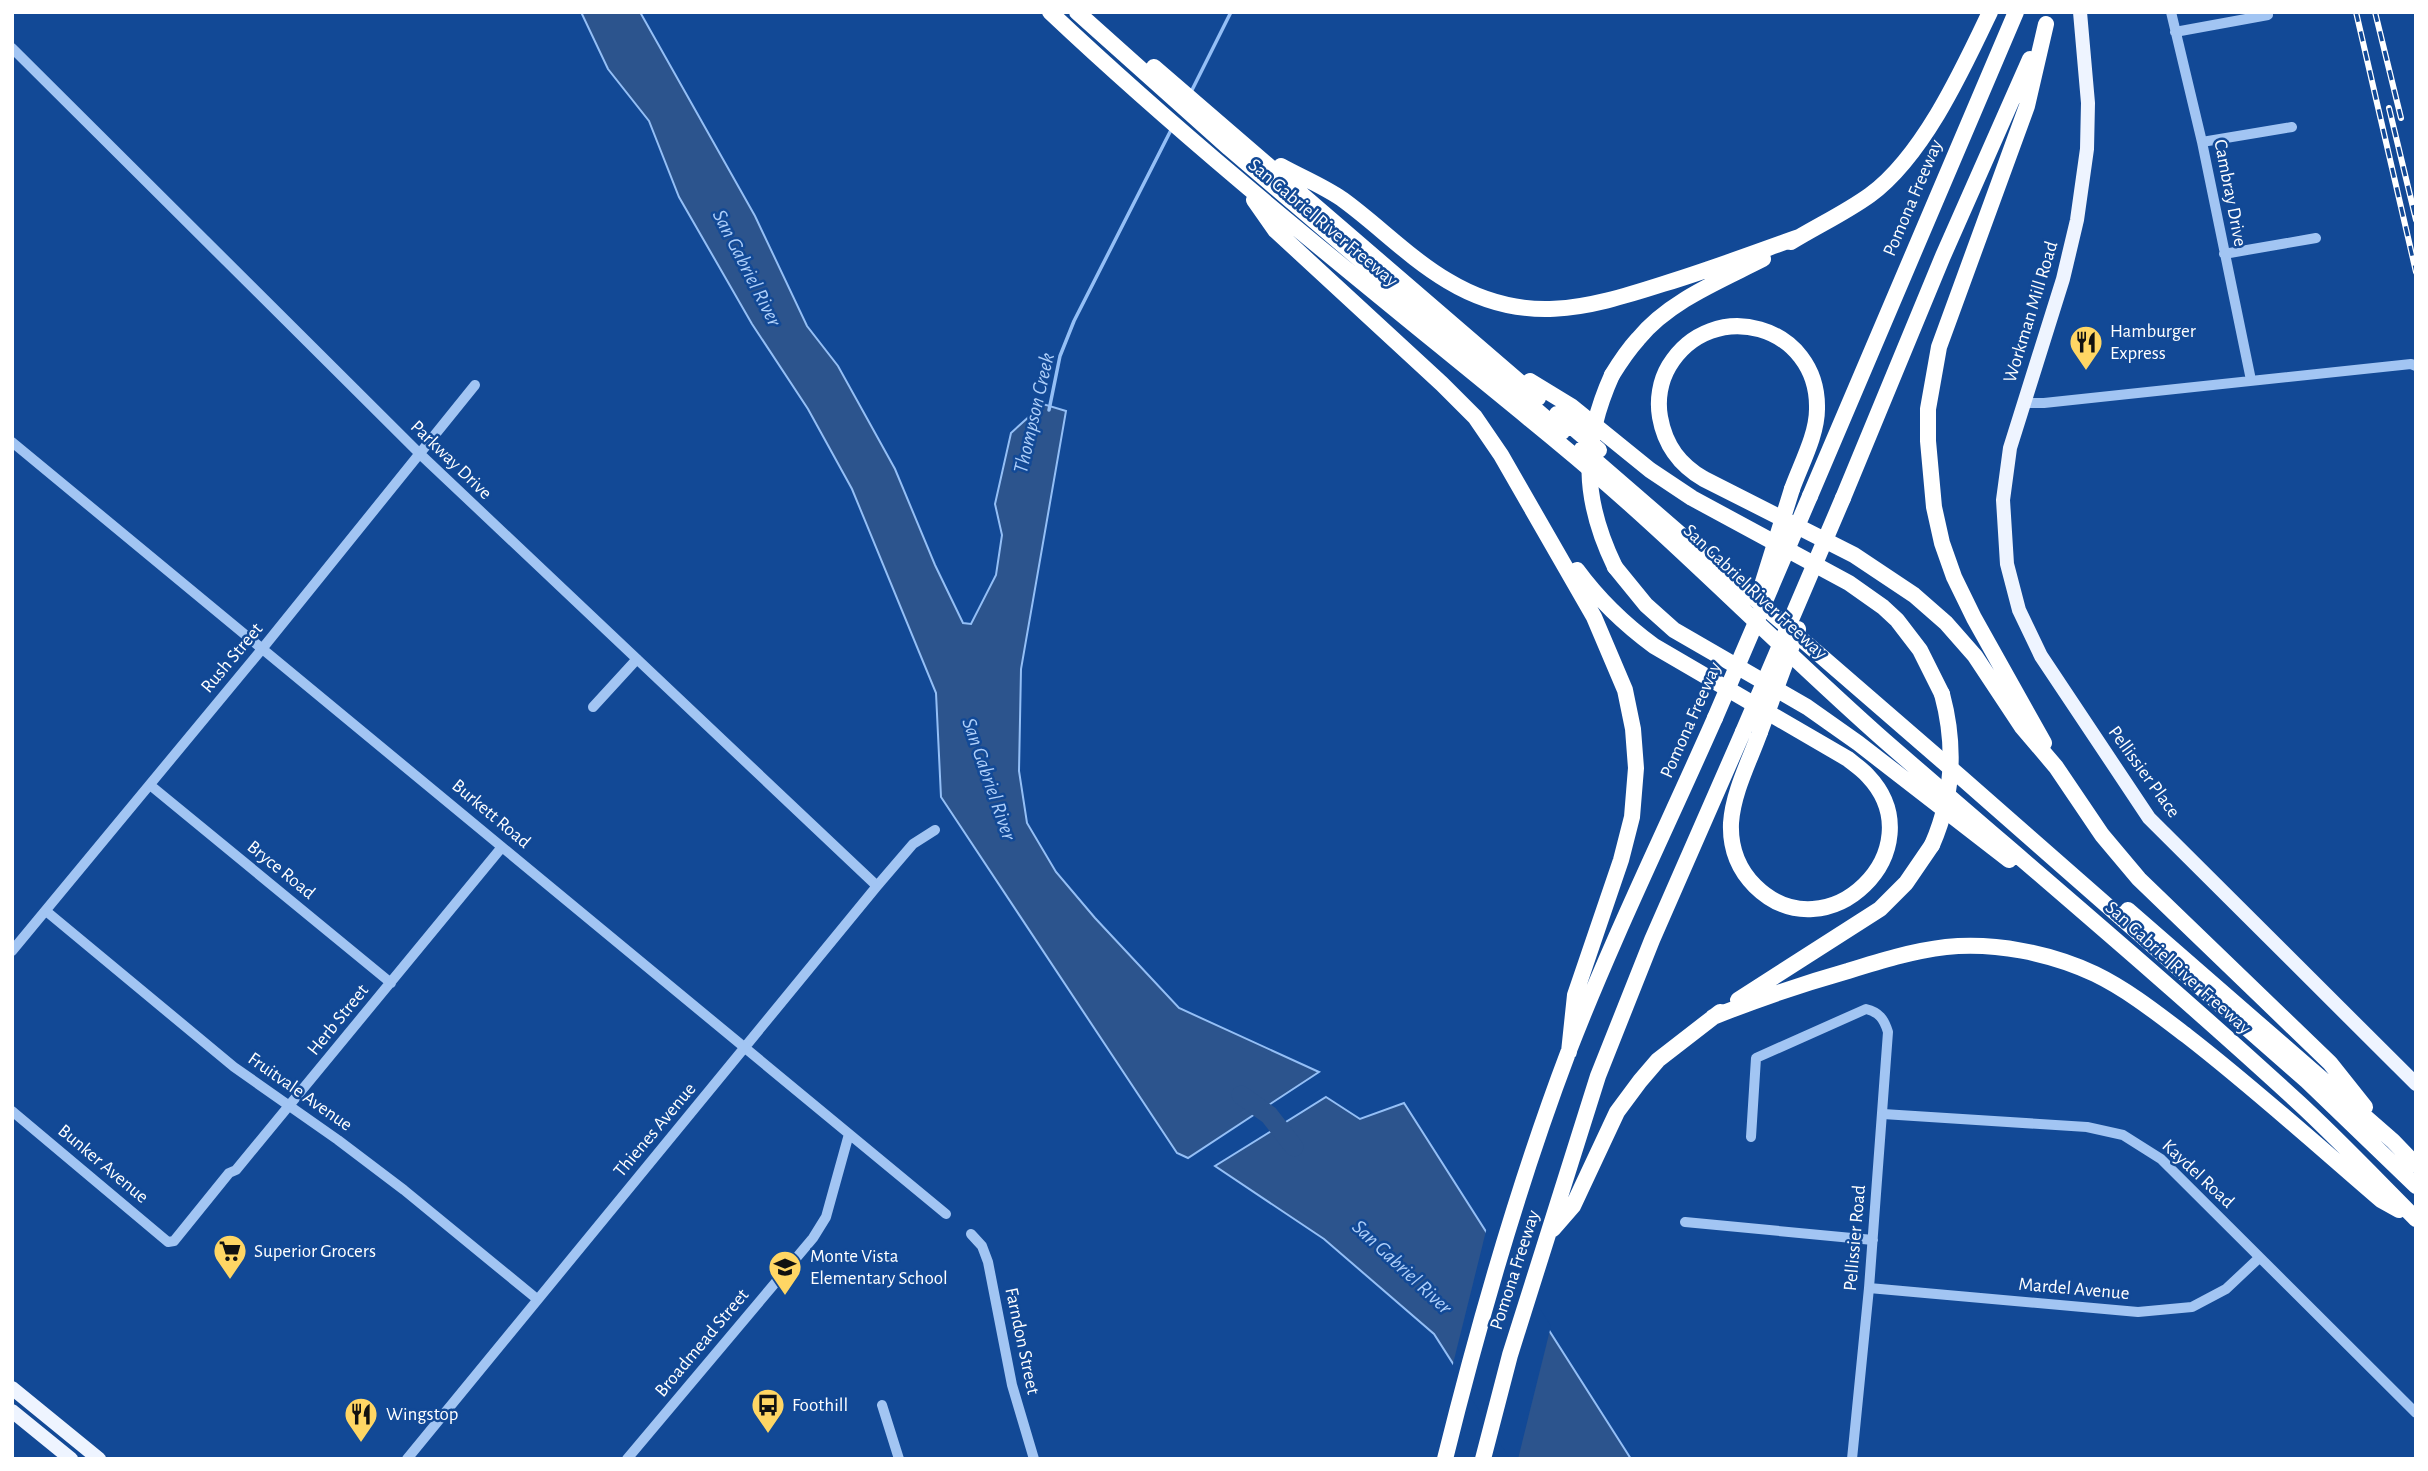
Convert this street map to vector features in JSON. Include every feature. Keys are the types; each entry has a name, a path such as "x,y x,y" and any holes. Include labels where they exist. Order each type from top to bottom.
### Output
{"highway":[{"name":"San Gabriel River Freeway","path":"1050,12 1143,78 1228,150 1254,151 2393,1141 2416,1165"},
{"path":"1066,12 1143,78"},
{"path":"1077,12 1143,78"},
{"name":"San Gabriel River Freeway","path":"1092,12 1143,78 1228,150 1239,180 1424,335 1564,447 1880,737 2302,1105 2416,1219"},
{"path":"1990,12 1960,75 1928,129 1901,164 1871,195 1671,309 1639,337 1612,375 1600,403 1592,431 1588,474 1595,519 1615,567 1646,605 1674,630 1817,714 1977,837 2094,921"},
{"name":"Pomona Freeway","path":"1445,1459 1489,1292 1567,1058 1738,665 2016,12"},
{"path":"2048,18 2027,106 1938,346 1930,399 1928,441 1934,507 1942,543 1954,577 2056,767"},
{"name":"Pomona Freeway","path":"1483,1459 1510,1355 1600,1072 1652,940 1843,498 1943,256 2048,18"},
{"path":"1228,150 1404,306 1424,335"},
{"path":"1228,150 1954,771 2307,1081 2416,1186"},
{"path":"1254,151 1340,198 1446,280 1494,302 1523,309 1584,307 1612,300 1716,268 1799,237"},
{"path":"1239,180 1275,230 1475,417 1533,509 1610,650 1625,691 1633,729 1636,768 1632,817 1621,860 1575,995 1567,1058"},
{"path":"1738,665 1791,489 1818,412 1817,391 1810,370 1800,355 1784,340 1749,326 1710,330 1695,338 1678,353 1667,370 1660,388 1658,408 1662,429 1678,459 1688,470 1704,479 1854,555 1914,596 1945,624 1975,656 2022,727 2056,767 2102,835 2139,878 2330,1063 2393,1141"},
{"path":"1492,358 1571,406 1650,470 1692,498 1849,583 1883,607 1897,620 1920,650 1942,694 1951,735 1948,800 1931,845 1906,883 1880,909 1713,1017 1658,1060 1620,1108 1573,1206 1546,1240"},
{"path":"1533,509 1590,587 1626,625 1695,672 1836,752 1868,775 1885,805 1889,825 1888,844 1882,863 1871,881 1857,893 1838,904 1816,909 1779,903 1754,886 1737,862 1732,843 1731,822 1736,797 1760,732 1843,498"},
{"path":"1852,710 1879,720 2047,864 2296,1080 2416,1197"},
{"path":"1713,1017 1768,995 1896,956 1938,948 1993,947 2038,954 2098,975 2147,1006 2215,1058 2381,1200 2416,1219"}],"main road":[{"name":"Workman Mill Road","path":"2023,403 2063,279 2079,208 2087,149 2088,103 2080,12"},
{"name":"Pellissier Place","path":"2023,403 2006,473 2003,532 2019,610 2041,656 2149,818 2416,1084"},
{"path":"12,1388 99,1459"},
{"path":"12,1411 71,1459"}],"street":[{"name":"Cambray Drive","path":"2171,12 2202,142 2251,380"},
{"path":"2175,32 2268,15"},
{"name":"Parkway Drive","path":"12,48 420,454 877,886"},
{"path":"2202,142 2292,127"},
{"path":"2224,254 2316,238"},
{"name":"Workman Mill Road","path":"2023,403 2044,403 2414,363"},
{"name":"Rush Street","path":"12,951 262,649 475,385"},
{"name":"Burkett Road","path":"12,442 946,1214"},
{"path":"593,707 637,659"},
{"name":"Bryce Road","path":"150,785 391,983"},
{"name":"Thienes Avenue","path":"407,1459 877,886 913,844 935,830"},
{"name":"Herb Street","path":"171,1242 229,1173 236,1170 290,1107 502,847"},
{"name":"Fruitvale Avenue","path":"46,911 234,1067 404,1190 537,1299"},
{"name":"Pellissier Road","path":"1751,1137 1756,1058 1866,1009 1874,1011 1884,1020 1888,1032 1883,1114 1852,1459"},
{"name":"Bunker Avenue","path":"12,1111 171,1242"},
{"name":"Kaydel Road","path":"1883,1114 2087,1127 2123,1135 2161,1159 2416,1413"},
{"name":"Broadmead Street","path":"631,1454 813,1238 826,1216 849,1134"},
{"path":"1685,1222 1872,1240"},
{"name":"Farndon Street","path":"971,1234 982,1247 988,1262 1012,1385 1034,1459"},
{"name":"Mardel Avenue","path":"1869,1289 2087,1309 2151,1311 2192,1307 2226,1289 2259,1258"},
{"path":"882,1405 899,1459"},
{"path":"631,1454 645,1459"}],"water":[{"path":"581,12 640,12 755,216 807,326 838,366 895,469 935,565 963,623 971,624 996,575 1002,535 995,504 1011,433 1043,404 1066,411 1021,669 1019,771 1027,823 1056,872 1179,1008 1319,1072 1188,1158 1177,1153 941,797 936,693 852,489 808,409 752,324 679,197 649,121 608,69"},
{"path":"1326,1097 1360,1119 1404,1103 1631,1459 1514,1459 1434,1334 1324,1239 1215,1166"}],"pier":[{"path":"1487,1227 1551,1326 1518,1459 1510,1459 1452,1368"}],"waterway":[{"name":"Thompson Creek","path":"1191,92 1231,12"},
{"name":"Thompson Creek","path":"1049,410 1060,356 1074,321 1171,130"},
{"name":"San Gabriel River","path":"1241,1095 1269,1115 1294,1147"}],"railway":[{"path":"2356,12 2416,272"},
{"path":"2375,12 2401,118"},
{"path":"2389,108 2416,220"}],"place":[{"name":"Hamburger Express","path":"2086,372"},
{"name":"Superior Grocers","path":"230,1281"},
{"name":"Monte Vista Elementary School","path":"785,1297"},
{"name":"Foothill","path":"768,1435"},
{"name":"Wingstop","path":"361,1444"}]}
